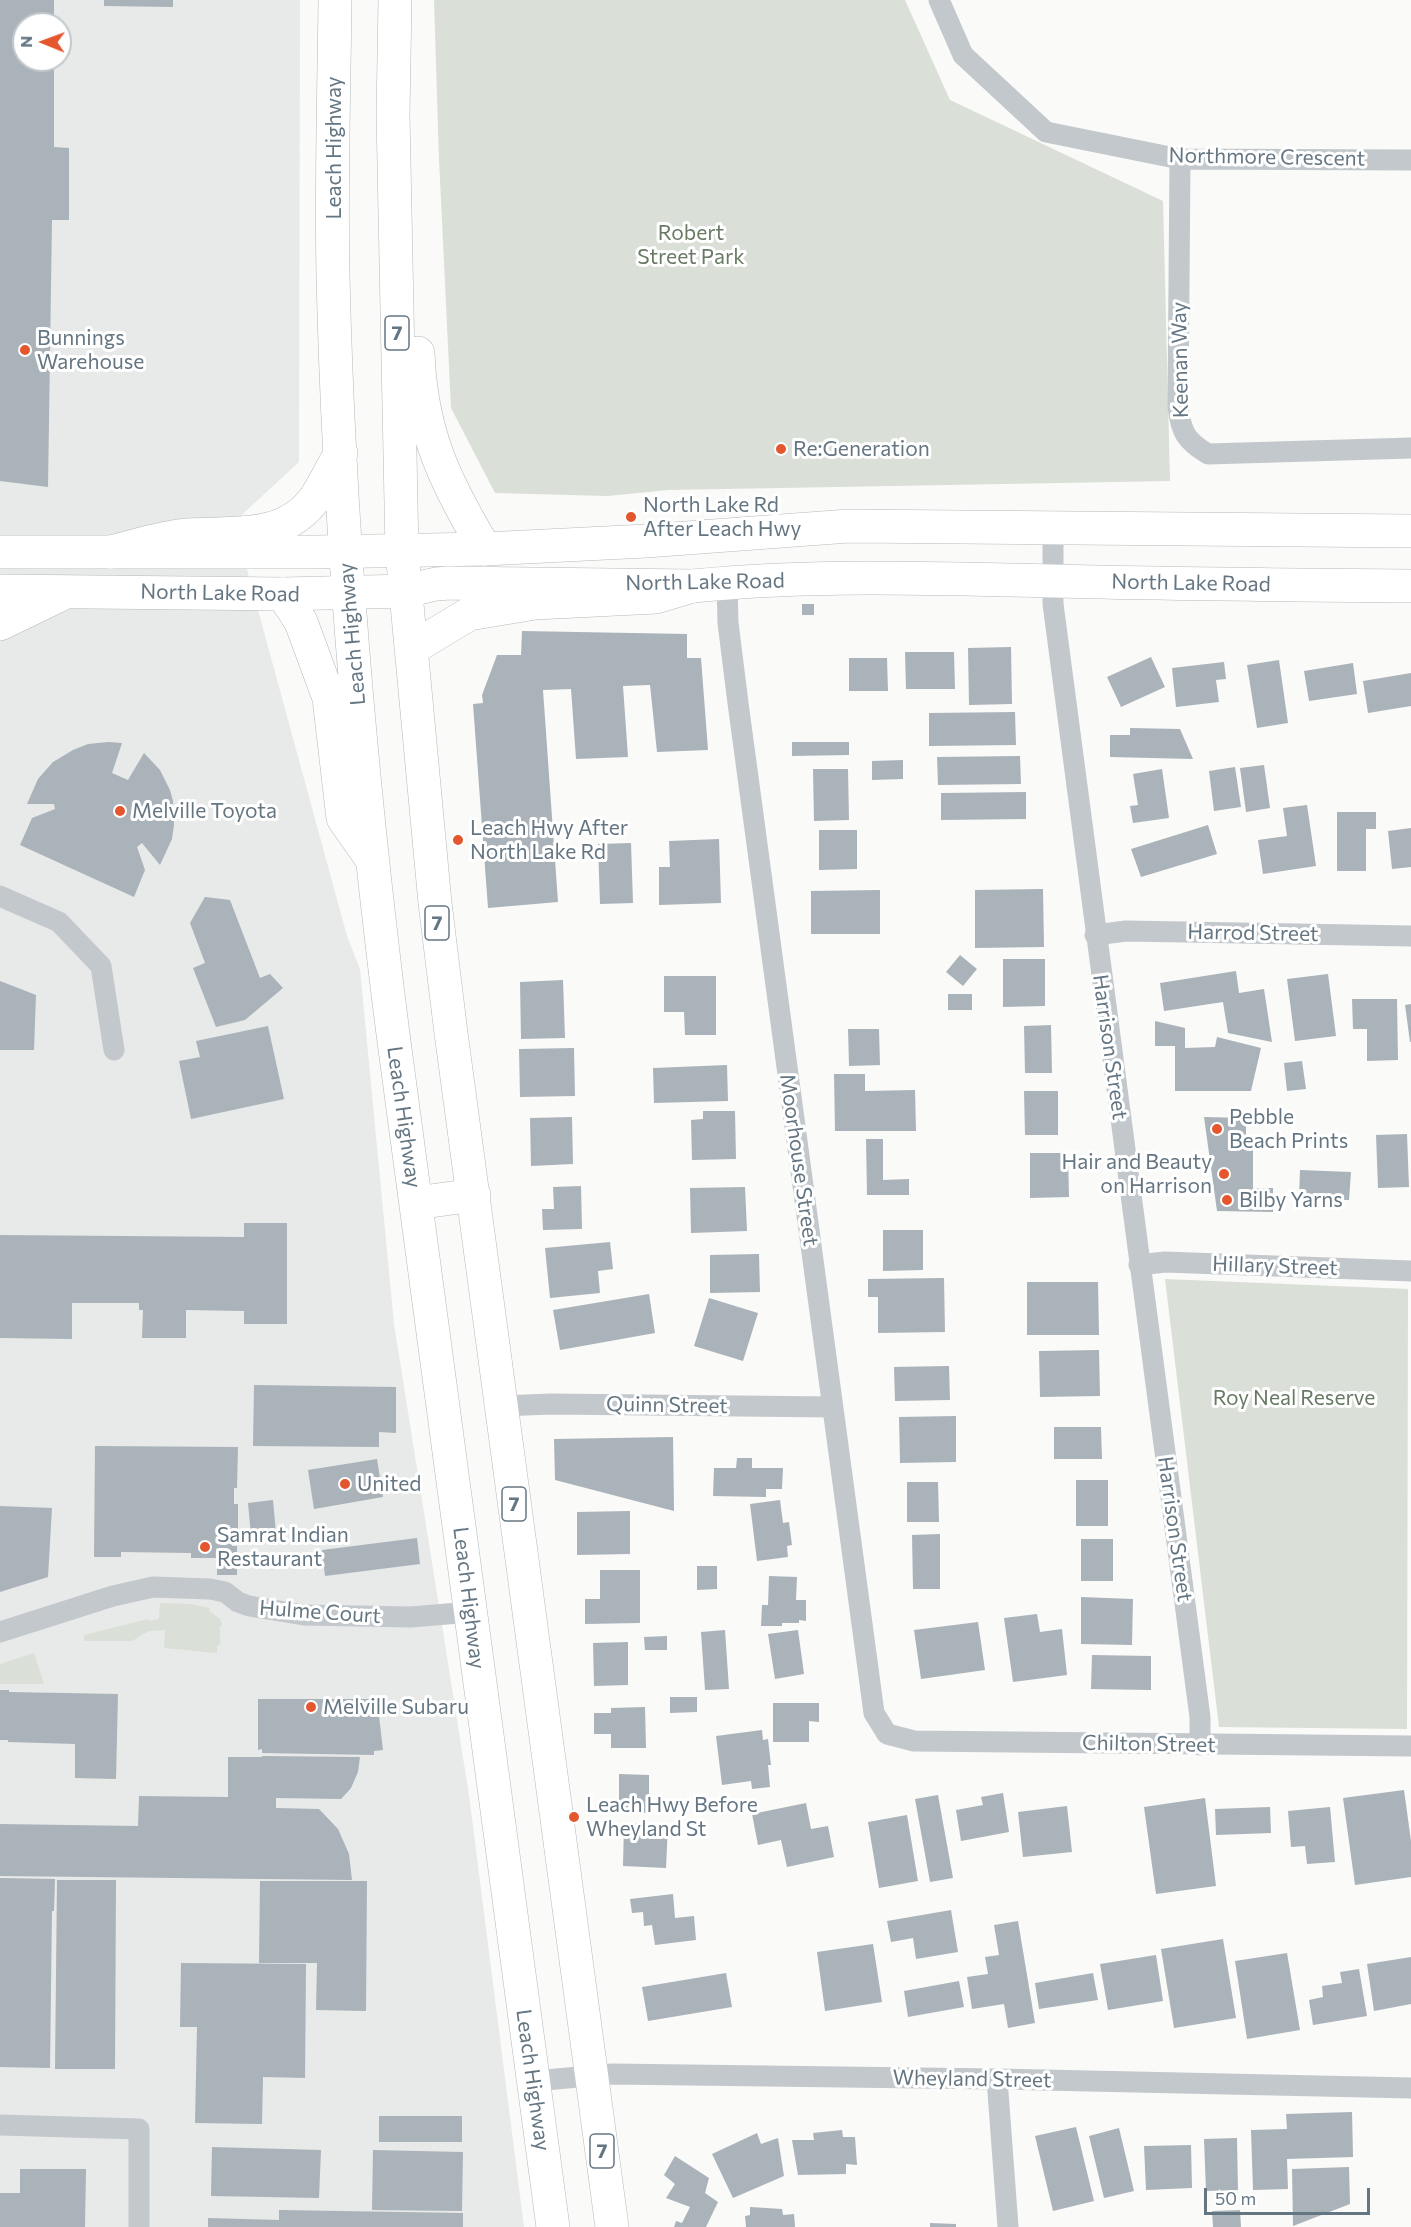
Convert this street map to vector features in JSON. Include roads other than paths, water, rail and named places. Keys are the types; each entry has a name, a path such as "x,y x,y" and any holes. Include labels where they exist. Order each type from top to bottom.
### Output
{"main road":[{"name":"Leach Highway","path":"335,0 333,273 340,453 348,593 372,859 390,1012 553,2227"},
{"name":"7","path":"395,0 393,115 402,550 435,903 612,2227"},
{"path":"393,115 411,162 419,387 432,444 449,486 484,549"},
{"path":"111,552 186,536 255,534 273,529 292,519 315,498 340,453"},
{"name":"North Lake Road","path":"0,552 484,549 646,541 849,526 1411,531"},
{"name":"North Lake Road","path":"0,591 283,594 406,591 450,583 693,586 727,582 886,579 1411,586"},
{"path":"411,649 469,614 535,603 656,597 693,586"},
{"path":"0,624 66,592"},
{"path":"283,594 301,622 328,698 343,818 372,859"},
{"path":"416,1203 474,1195"}],"street":[{"name":"Northmore Crescent","path":"939,0 963,55 1046,132 1180,159 1411,160"},
{"name":"Keenan Way","path":"1180,159 1178,407 1180,428 1192,445 1208,454 1411,448"},
{"name":"Harrison Street","path":"1053,528 1055,615 1095,935 1200,1717 1200,1745"},
{"name":"Moorhouse Street","path":"727,582 728,623 735,680 874,1713 887,1734"},
{"path":"0,896 59,922 101,966 114,1050"},
{"name":"Harrod Street","path":"1095,935 1125,931 1411,936"},
{"name":"Hillary Street","path":"1139,1265 1165,1262 1411,1271"},
{"name":"Quinn Street","path":"501,1406 551,1404 832,1407"},
{"name":"Hulme Court","path":"0,1632 113,1596 153,1587 210,1589 225,1592 238,1602 249,1606 304,1615 411,1617 471,1612"},
{"name":"Chilton Street","path":"887,1734 914,1742 1411,1746"},
{"name":"Wheyland Street","path":"534,2080 592,2075 997,2079 1411,2088"},
{"path":"997,2079 1008,2227"},
{"path":"0,2125 139,2129 139,2227"}],"place":[{"name":"Bunnings Warehouse","path":"25,350"},
{"name":"Re:Generation","path":"781,449"},
{"name":"North Lake Rd After Leach Hwy","path":"631,517"},
{"name":"Melville Toyota","path":"120,811"},
{"name":"Leach Hwy After North Lake Rd","path":"458,840"},
{"name":"Pebble Beach Prints","path":"1217,1129"},
{"name":"Hair and Beauty on Harrison","path":"1224,1174"},
{"name":"Bilby Yarns","path":"1227,1200"},
{"name":"United","path":"345,1484"},
{"name":"Samrat Indian Restaurant","path":"205,1547"},
{"name":"Melville Subaru","path":"311,1707"},
{"name":"Leach Hwy Before Wheyland St","path":"574,1817"}],"park label":[{"name":"Robert Street Park","path":"691,245"},
{"name":"Roy Neal Reserve","path":"1294,1398"}]}
